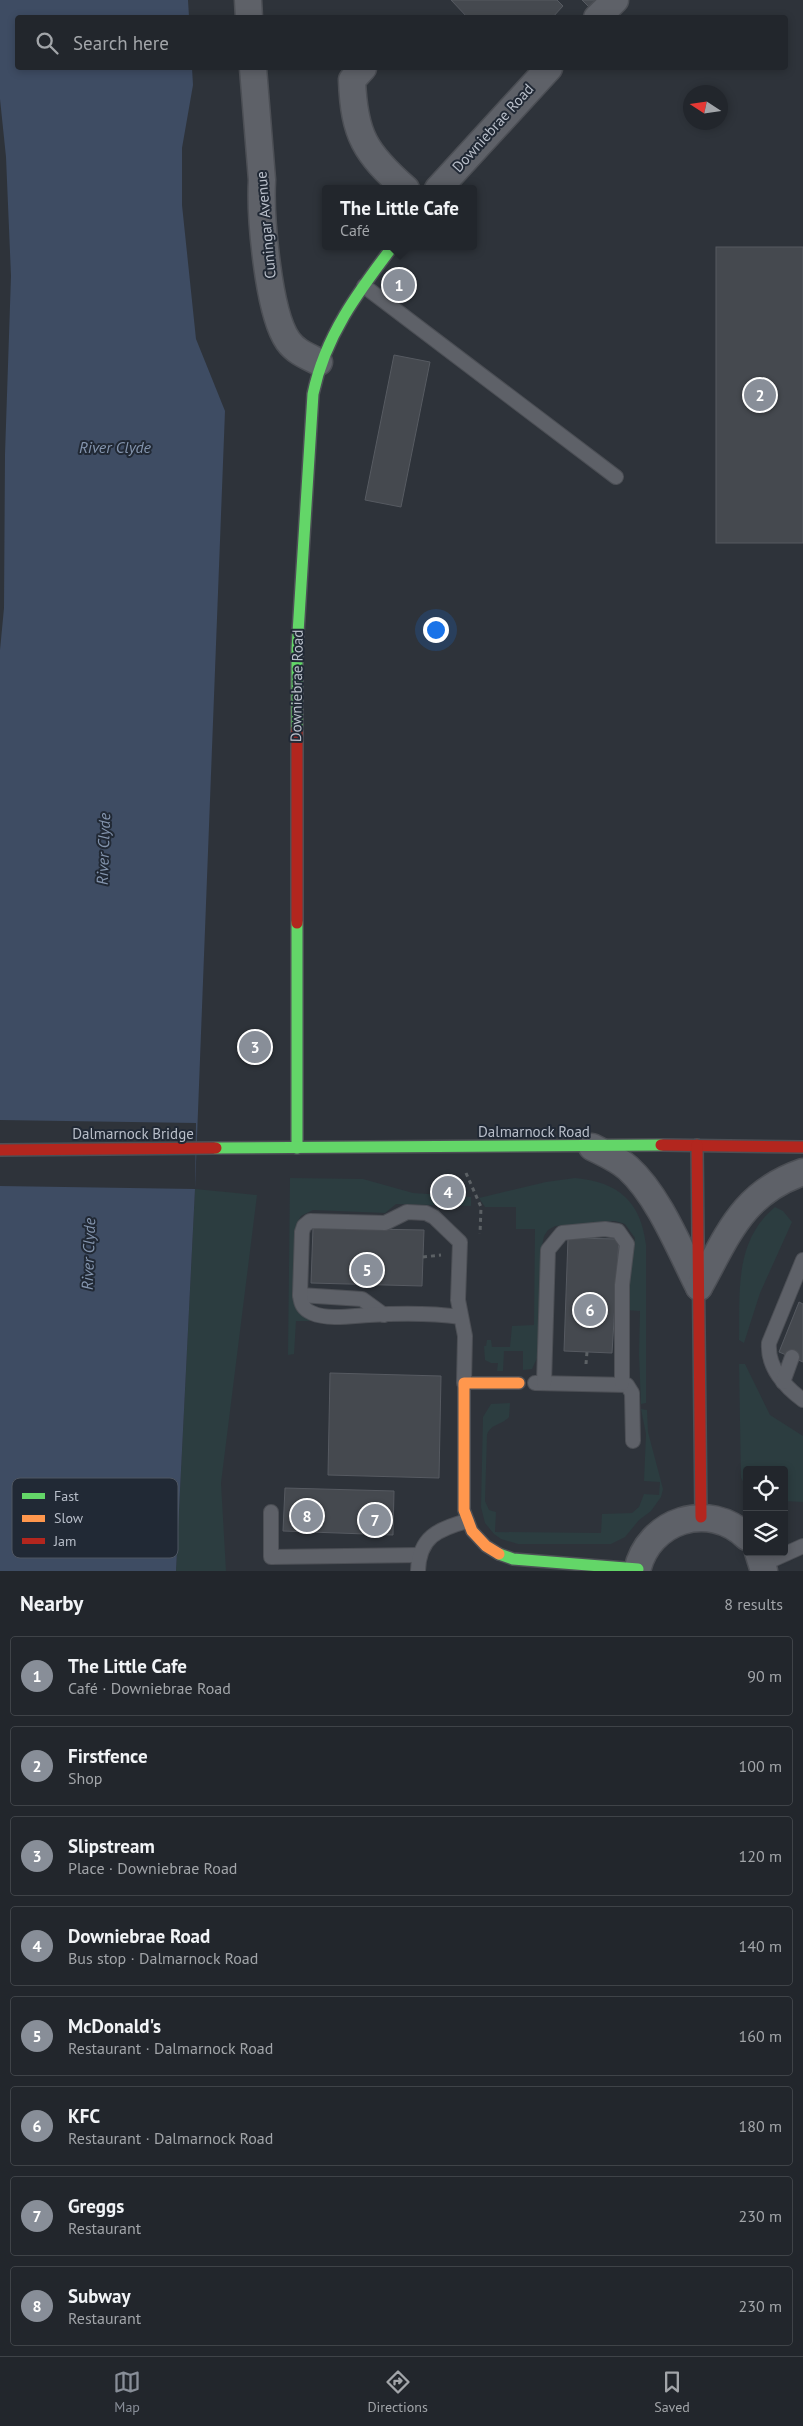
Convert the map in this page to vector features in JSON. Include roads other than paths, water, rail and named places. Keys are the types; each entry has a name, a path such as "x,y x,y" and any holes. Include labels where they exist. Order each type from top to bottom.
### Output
{"street":[{"path":"248,0 249,15"},
{"path":"600,15 615,0"},
{"name":"Cuningar Avenue","path":"253,70 262,180 262,208 270,283 286,339 294,349 319,362"},
{"path":"361,70 352,80 353,106 362,138 370,154 383,169 401,185"},
{"name":"Downiebrae Road","path":"442,185 547,70"},
{"name":"Downiebrae Road","path":"297,1148 297,620 313,394 319,362 337,326 390,250"},
{"path":"697,1145 701,1517"},
{"name":"Dalmarnock Road","path":"265,1148 697,1145 803,1147"},
{"path":"592,1147 628,1168 639,1180 664,1219 699,1287"},
{"name":"Dalmarnock Bridge","path":"0,1150 265,1148"},
{"path":"699,1287 736,1221 753,1200 773,1185 803,1172"},
{"path":"519,1383 464,1383 464,1510 472,1531 495,1553 514,1559 637,1570 646,1548 660,1531 680,1521 701,1517 728,1523 743,1534"}],"lane":[{"path":"364,286 616,477"},
{"path":"461,1317 441,1314 355,1317 313,1314 303,1307 300,1295 302,1232 304,1226 310,1221 385,1223 407,1212 426,1212 434,1217 460,1242 458,1300 465,1336 464,1383"},
{"path":"544,1383 548,1250 562,1233 605,1228 618,1231 627,1244 622,1285 622,1383"},
{"path":"803,1260 769,1343 768,1352 782,1382 803,1400"},
{"path":"300,1295 362,1298 384,1315"},
{"path":"782,1382 792,1357"},
{"path":"519,1383 622,1383 630,1388 632,1393 633,1441"},
{"path":"270,1512 271,1557 420,1555"},
{"path":"418,1571 420,1555 425,1544 438,1530 467,1521"},
{"path":"762,1562 803,1546"},
{"path":"504,1571 514,1559"}],"water":[{"name":"River Clyde","path":"0,0 188,0 189,15 15,15 15,70 192,70 193,85 182,148 182,205 196,339 225,411 195,1189 178,1531 178,1478 12,1478 12,1558 177,1558 176,1571 0,1571 0,650 4,608 5,454 11,276 6,157 0,99"}],"place":[{"name":"The Little Cafe","path":"399,285"},
{"name":"Firstfence","path":"760,395"},
{"name":"Slipstream","path":"255,1047"},
{"name":"Downiebrae Road","path":"448,1192"},
{"name":"McDonald's","path":"367,1270"},
{"name":"KFC","path":"590,1310"},
{"name":"Subway","path":"307,1516"},
{"name":"Greggs","path":"375,1520"}]}
